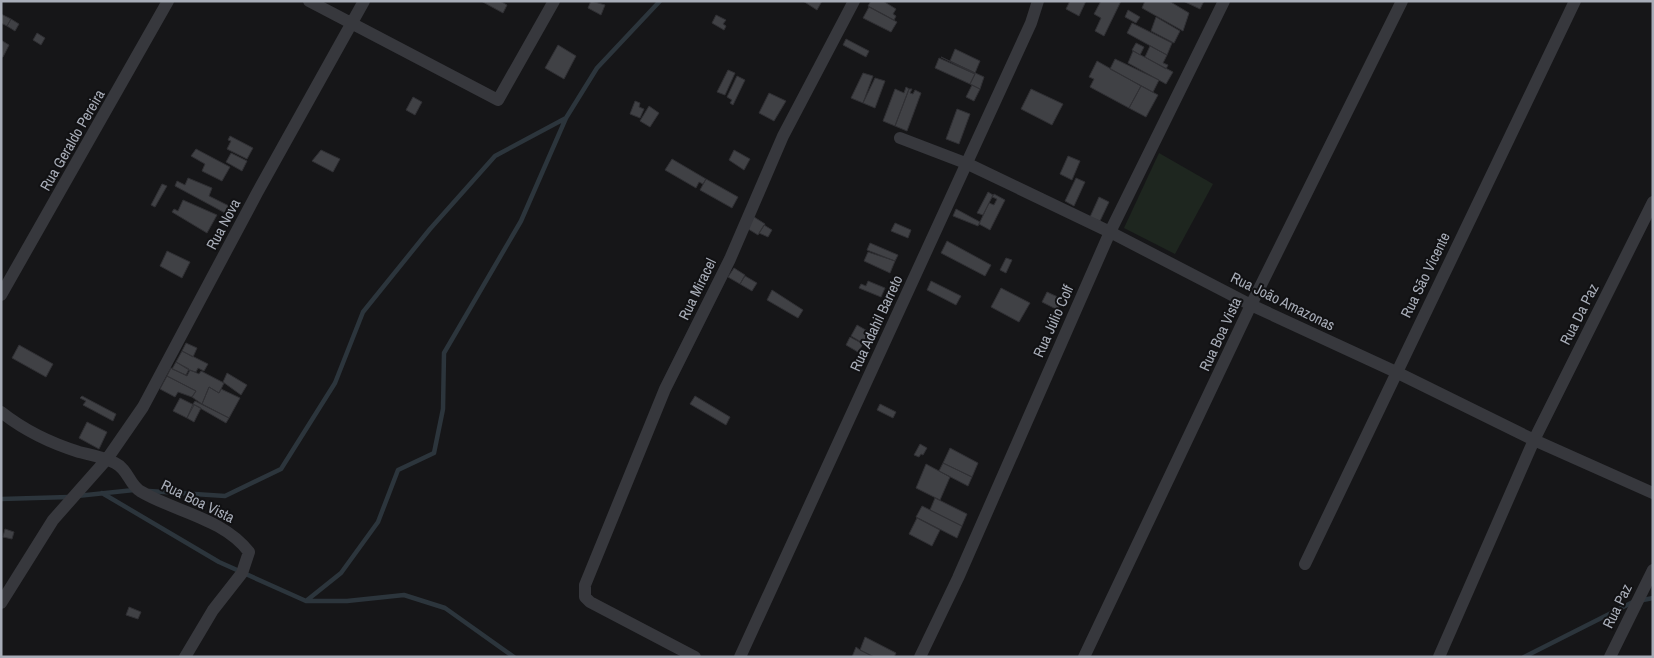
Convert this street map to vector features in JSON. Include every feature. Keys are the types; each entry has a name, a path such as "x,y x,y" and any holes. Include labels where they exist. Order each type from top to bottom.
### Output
{"street":[{"name":"Rua Geraldo Pereira","path":"1,295 168,1"},
{"path":"309,1 498,100 554,1"},
{"name":"Rua Nova","path":"1,603 53,520 107,459 160,378 257,193 364,1"},
{"name":"Rua Miracel","path":"695,657 585,597 584,585 665,389 730,258 783,136 854,1"},
{"name":"Rua Adahil Barreto","path":"740,657 968,164 1031,23 1038,1"},
{"name":"Rua Júlio Colf","path":"920,657 958,578 1110,232 1224,1"},
{"name":"Rua Boa Vista","path":"1084,657 1251,305 1402,1"},
{"name":"Rua São Vicente","path":"1305,564 1575,1"},
{"name":"Rua João Amazonas","path":"900,138 968,164 1110,232 1251,305 1396,372 1534,440 1653,493"},
{"name":"Rua Da Paz","path":"1534,440 1653,202"},
{"path":"1,412 22,429 54,444 107,459"},
{"path":"1439,657 1534,440"},
{"name":"Rua Boa Vista","path":"107,459 123,468 139,490 231,534 250,552 242,573 212,610 185,657"},
{"name":"Rua Paz","path":"1610,657 1653,570"}],"shaded area":[{"path":"1159,153 1213,184 1175,254 1124,228"}],"building":[{"path":"481,1 500,1 507,5 503,13"},
{"path":"591,1 605,5 601,15 588,8"},
{"path":"803,1 822,1 817,10"},
{"path":"871,1 883,1 896,9 893,14 896,16 894,20 868,6"},
{"path":"1070,1 1086,1 1079,16 1066,9"},
{"path":"1101,1 1121,1 1104,36 1095,31 1101,18 1094,14"},
{"path":"1145,1 1169,1 1189,13 1183,31 1142,8"},
{"path":"1183,1 1204,1 1200,9"},
{"path":"869,7 897,22 891,32 863,18"},
{"path":"1128,10 1140,17 1136,23 1125,17"},
{"path":"1,14 11,19 7,26 1,23"},
{"path":"716,15 726,20 723,24 726,26 724,30 712,23"},
{"path":"1156,17 1180,31 1174,43 1151,31"},
{"path":"11,19 19,24 15,31 7,26"},
{"path":"1132,23 1172,43 1167,55 1127,33"},
{"path":"37,33 45,38 41,45 33,40"},
{"path":"846,39 869,51 866,57 843,45"},
{"path":"1,40 9,45 3,57 1,57"},
{"path":"1136,43 1144,47 1140,55 1132,50"},
{"path":"558,45 576,56 564,79 545,68"},
{"path":"1150,46 1167,55 1163,63 1168,65 1166,69 1145,57"},
{"path":"955,49 980,61 975,73 950,61"},
{"path":"1133,51 1173,72 1166,84 1128,63"},
{"path":"941,57 984,77 980,89 970,84 975,74"},
{"path":"939,58 975,74 970,84 935,68"},
{"path":"1115,59 1159,80 1153,92 1110,69"},
{"path":"1097,61 1141,86 1129,108 1090,87 1094,79 1089,77"},
{"path":"728,70 735,73 725,95 717,92"},
{"path":"863,73 873,76 863,103 851,98"},
{"path":"737,76 745,80 733,105 730,103 732,100 727,97"},
{"path":"875,78 885,81 875,108 863,103"},
{"path":"972,85 980,89 974,101 966,97"},
{"path":"1141,86 1158,95 1146,117 1129,108"},
{"path":"906,87 909,89 895,126 883,121 895,89 904,93"},
{"path":"909,89 912,89 910,93 913,94 915,90 921,93 907,131 895,126"},
{"path":"1031,89 1063,104 1052,125 1021,109"},
{"path":"769,93 786,101 774,121 759,113"},
{"path":"413,97 422,102 415,115 406,110"},
{"path":"635,101 640,103 639,107 644,109 640,118 630,114"},
{"path":"649,106 659,113 650,127 640,121"},
{"path":"957,109 970,114 959,144 946,139"},
{"path":"230,136 253,148 247,159 227,149 231,141 228,140"},
{"path":"196,149 230,167 222,181 202,171 205,164 191,156"},
{"path":"321,150 340,159 333,172 312,161"},
{"path":"734,150 750,159 744,170 729,160"},
{"path":"231,153 247,161 242,171 226,162"},
{"path":"1068,156 1080,161 1072,180 1060,174"},
{"path":"672,159 706,179 703,184 699,182 696,188 665,170"},
{"path":"188,178 212,188 209,196 231,207 227,214 175,186 177,181 185,185"},
{"path":"1076,178 1085,182 1074,206 1065,201"},
{"path":"706,179 738,197 732,208 700,190"},
{"path":"162,184 167,186 155,207 151,205"},
{"path":"988,192 993,195 983,215 977,213"},
{"path":"994,194 1005,200 990,230 979,224 989,203 994,205 997,199 992,197"},
{"path":"1099,197 1109,202 1100,221 1090,217"},
{"path":"183,200 217,215 207,233 172,212 174,209 178,211"},
{"path":"956,209 980,222 978,226 953,216"},
{"path":"751,215 765,224 758,235 745,227"},
{"path":"895,223 911,230 908,238 891,231"},
{"path":"764,225 772,230 768,237 759,233"},
{"path":"947,241 991,265 985,276 941,253"},
{"path":"870,243 898,255 895,261 867,250"},
{"path":"167,251 190,262 182,278 160,266"},
{"path":"868,252 895,261 890,273 864,261"},
{"path":"1006,258 1012,260 1006,273 1000,270"},
{"path":"734,268 745,275 740,284 728,277"},
{"path":"745,276 757,283 752,291 740,284"},
{"path":"868,281 885,288 881,297 859,288 861,284 866,286"},
{"path":"931,281 961,296 956,305 927,290"},
{"path":"1001,288 1030,303 1019,322 991,307"},
{"path":"772,290 803,310 798,318 767,300"},
{"path":"1047,292 1062,299 1058,310 1042,302"},
{"path":"857,325 869,332 863,343 851,336"},
{"path":"850,337 863,344 858,352 846,345"},
{"path":"186,343 197,348 193,357 182,351"},
{"path":"19,345 53,364 46,377 12,358"},
{"path":"182,351 208,364 204,371 198,368 196,372 189,370 176,362"},
{"path":"176,362 189,369 186,375 172,369"},
{"path":"171,368 187,376 190,370 199,374 201,371 224,383 219,393 209,387 202,404 192,397 196,391 167,376"},
{"path":"227,373 247,385 241,395 223,382"},
{"path":"167,376 196,391 192,397 178,392 175,397 160,389"},
{"path":"209,387 219,393 221,389 240,398 229,418 202,404"},
{"path":"82,396 116,414 113,421 83,405 86,401 80,398"},
{"path":"695,396 730,417 726,425 690,404"},
{"path":"180,398 194,405 187,418 173,411"},
{"path":"195,401 229,418 226,423 193,404"},
{"path":"193,404 201,408 194,422 187,418"},
{"path":"880,404 896,412 893,418 877,410"},
{"path":"87,422 107,432 99,449 79,438"},
{"path":"920,444 927,448 923,455 921,454 919,457 914,455"},
{"path":"950,448 978,463 972,477 943,463"},
{"path":"943,463 972,477 968,486 939,471"},
{"path":"926,464 950,477 940,500 916,488"},
{"path":"935,498 967,514 962,526 930,510"},
{"path":"922,506 962,526 957,538 916,517"},
{"path":"917,518 940,530 932,546 909,534"},
{"path":"5,529 14,532 12,539 3,537"},
{"path":"129,607 141,612 138,619 126,615"},
{"path":"865,637 896,653 894,657 874,657 860,650"},
{"path":"856,647 860,650 874,657 852,657"}],"waterway":[{"path":"149,491 225,496 281,469 335,383 363,312 430,229 495,156 566,118 597,68 660,1"},
{"path":"102,493 219,562 306,601 341,573 378,522 398,470 434,453 443,409 444,353 521,221 566,118"},
{"path":"77,496 134,490"},
{"path":"1,499 69,497"},
{"path":"306,601 347,601 404,595 445,608 514,657"},
{"path":"1524,657 1633,602 1653,598"}]}
